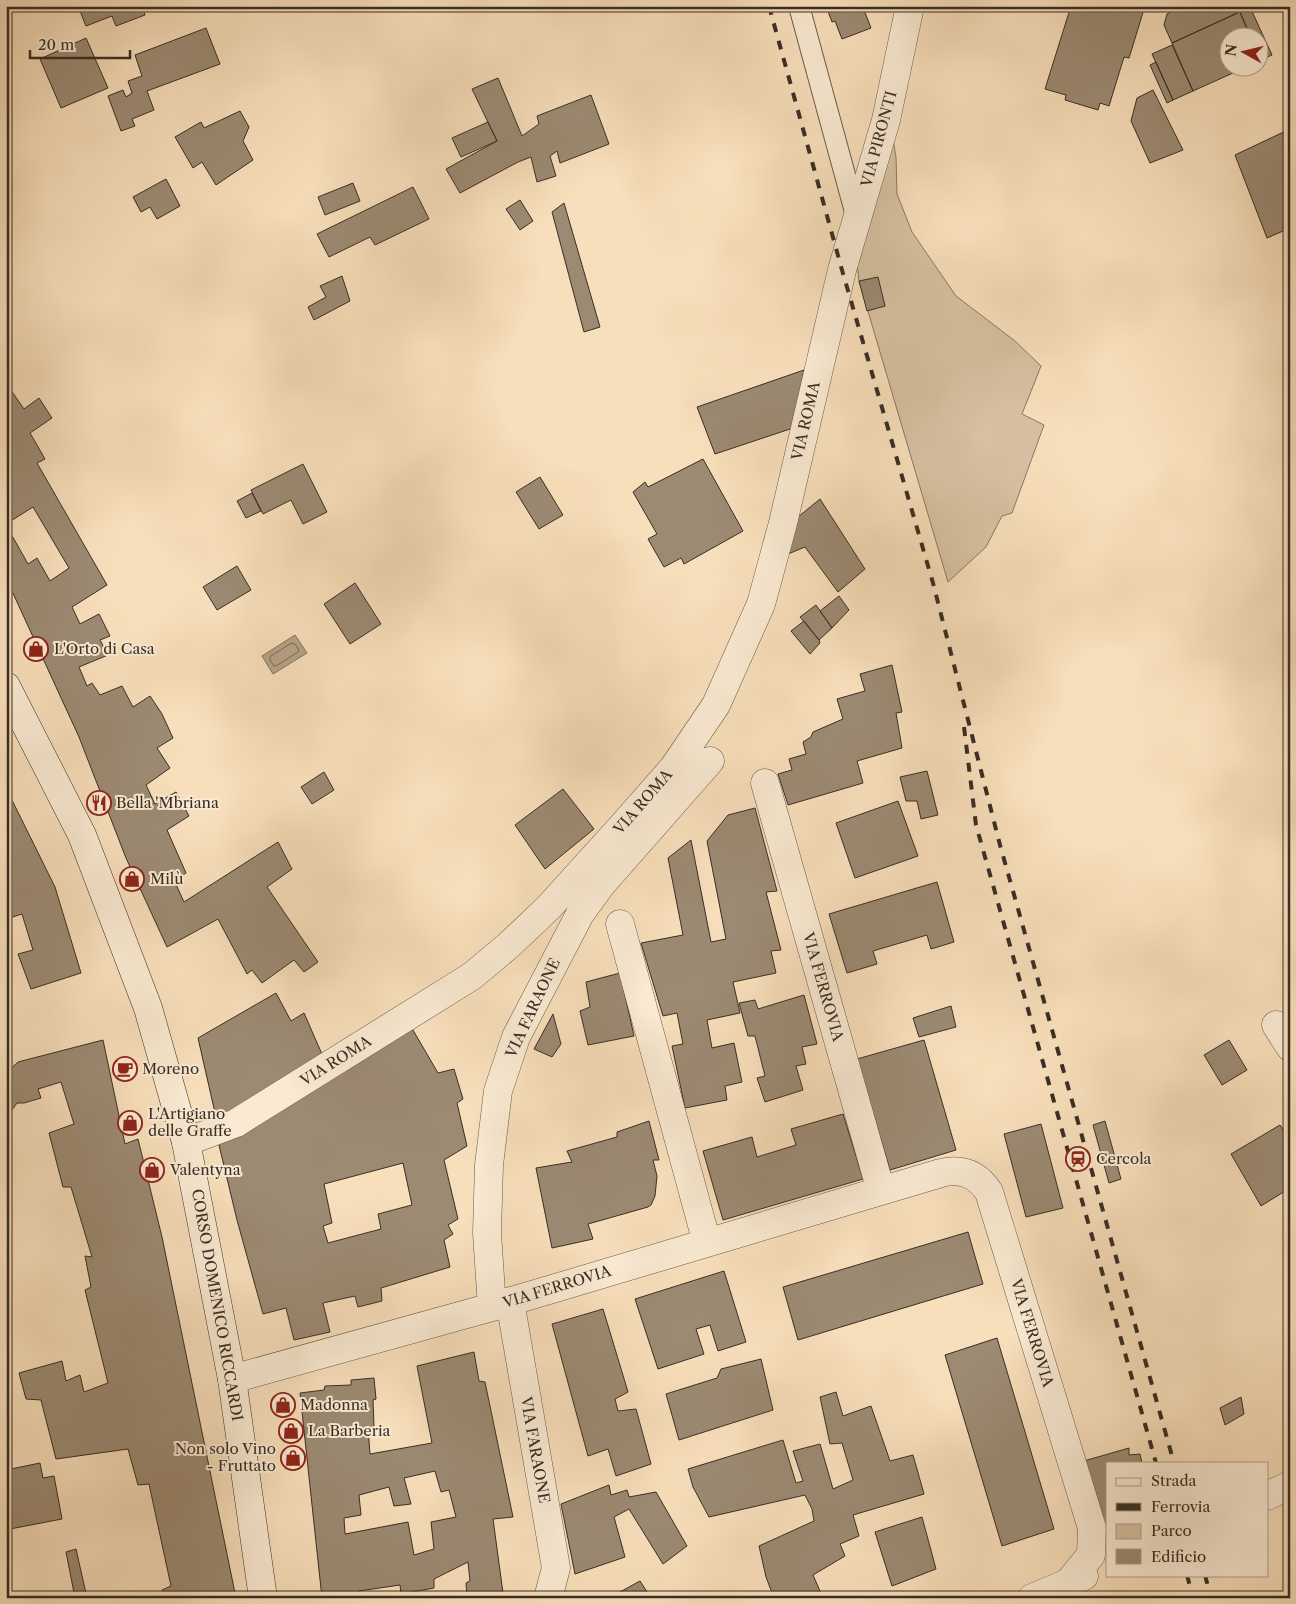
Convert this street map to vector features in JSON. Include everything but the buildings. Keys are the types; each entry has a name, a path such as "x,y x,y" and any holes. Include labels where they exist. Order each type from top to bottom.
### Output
{"street":[{"name":"VIA PIRONTI","path":"842,270 886,120 910,6"},
{"name":"VIA ROMA","path":"186,1142 236,1123 472,976 550,907 674,767 716,705 761,604 783,523 842,270"},
{"name":"CORSO DOMENICO RICCARDI","path":"6,686 82,835 148,1008 186,1142 232,1379 263,1598"},
{"name":"VIA FARAONE","path":"548,1598 556,1568 487,1233 489,1164 498,1091 516,1037 580,914 601,885 710,761"},
{"name":"VIA FERROVIA","path":"765,783 881,1192"},
{"path":"620,924 707,1243"},
{"name":"VIA FERROVIA","path":"232,1379 501,1304 952,1171 964,1172 974,1176 983,1183 989,1192 1092,1528 1091,1555 1068,1583"},
{"path":"1268,1496 1290,1486"},
{"path":"1032,1598 1106,1566"}],"lane":[{"path":"799,6 857,219"}],"green space":[{"path":"891,127 896,157 897,194 912,232 956,296 1015,341 1041,366 1022,414 1044,425 1012,513 1002,516 986,547 948,582 859,281 857,264"}],"water":[{"path":"295,635 307,653 273,674 262,656"}],"railway":[{"path":"769,6 842,270 933,583 1000,845 1174,1462"},
{"path":"964,727 976,825 1156,1462"},
{"path":"1187,1576 1193,1598"},
{"path":"1205,1576 1211,1598"}],"place":[{"name":"L'Orto di Casa","path":"36,649"},
{"name":"Bella 'Mbriana","path":"99,803"},
{"name":"Milù","path":"132,879"},
{"name":"Moreno","path":"125,1069"},
{"name":"L'Artigiano delle Graffe","path":"130,1123"},
{"name":"Cercola","path":"1078,1159"},
{"name":"Valentyna","path":"152,1170"},
{"name":"Madonna","path":"283,1405"},
{"name":"La Barberia","path":"291,1431"},
{"name":"Non solo Vino - Fruttato","path":"293,1458"}]}
